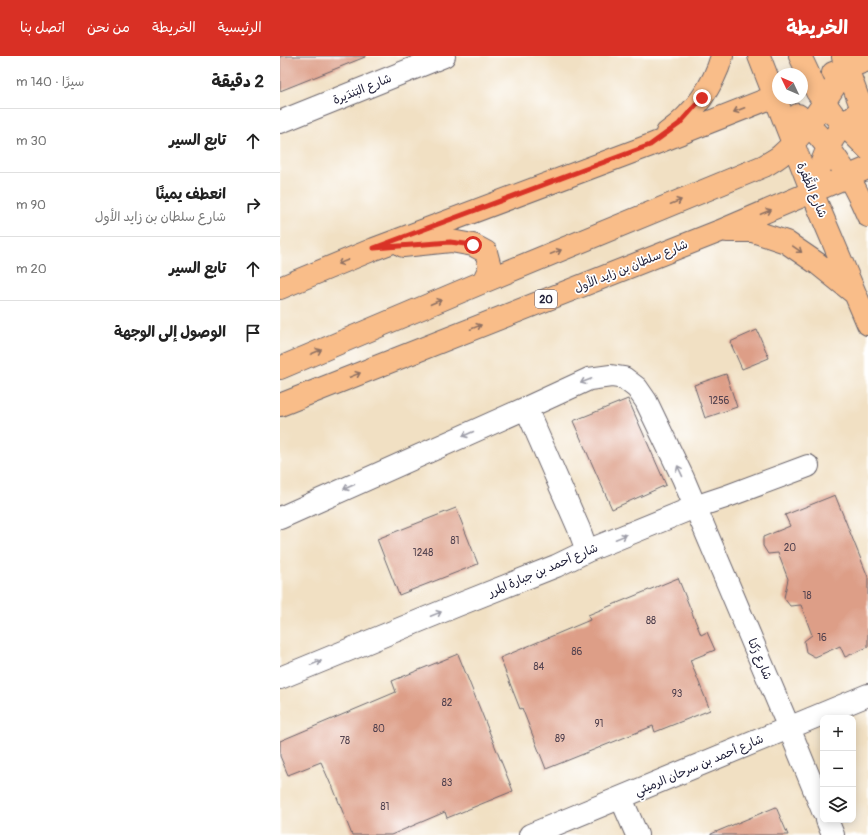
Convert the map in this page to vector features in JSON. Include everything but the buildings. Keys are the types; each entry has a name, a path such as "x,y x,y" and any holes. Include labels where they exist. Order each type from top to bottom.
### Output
{"main road":[{"path":"650,145 679,124 702,98 719,67 722,56"},
{"name":"شارع الظَّفرة","path":"759,56 772,85"},
{"path":"800,56 803,68"},
{"path":"808,82 845,61 868,60"},
{"path":"280,368 764,166 779,156 809,125 834,86 845,61"},
{"path":"812,192 828,147 834,136 851,117 866,113 845,61"},
{"path":"808,84 817,92 844,125 868,149"},
{"path":"280,288 374,248 772,98"},
{"name":"شارع الظَّفرة","path":"780,104 812,192 868,324"},
{"path":"786,104 809,125 838,160 848,176 868,216"},
{"name":"شارع سلطان بن زايد الأول","path":"280,405 720,231 868,168"},
{"path":"720,231 753,231 786,242 818,264 856,295"},
{"path":"374,248 450,242 473,245 486,252 490,267 483,282"}],"street":[{"name":"شارع البَندَيرة","path":"280,122 444,56"},
{"name":"شارع رَكنا","path":"280,518 526,408 589,378 611,376 624,378 637,388 646,401 683,478 820,804"},
{"path":"526,408 579,529 587,551"},
{"name":"شارع أحمد بن جبارة المرر","path":"280,678 556,566 587,551 695,508 808,466"},
{"name":"شارع أحمد بن سرحان الرميثي","path":"530,835 868,696"},
{"path":"621,798 637,835"},
{"path":"828,823 833,835"}],"route":[{"path":"473,245 450,242 374,248 650,145 679,124 702,98"}]}
